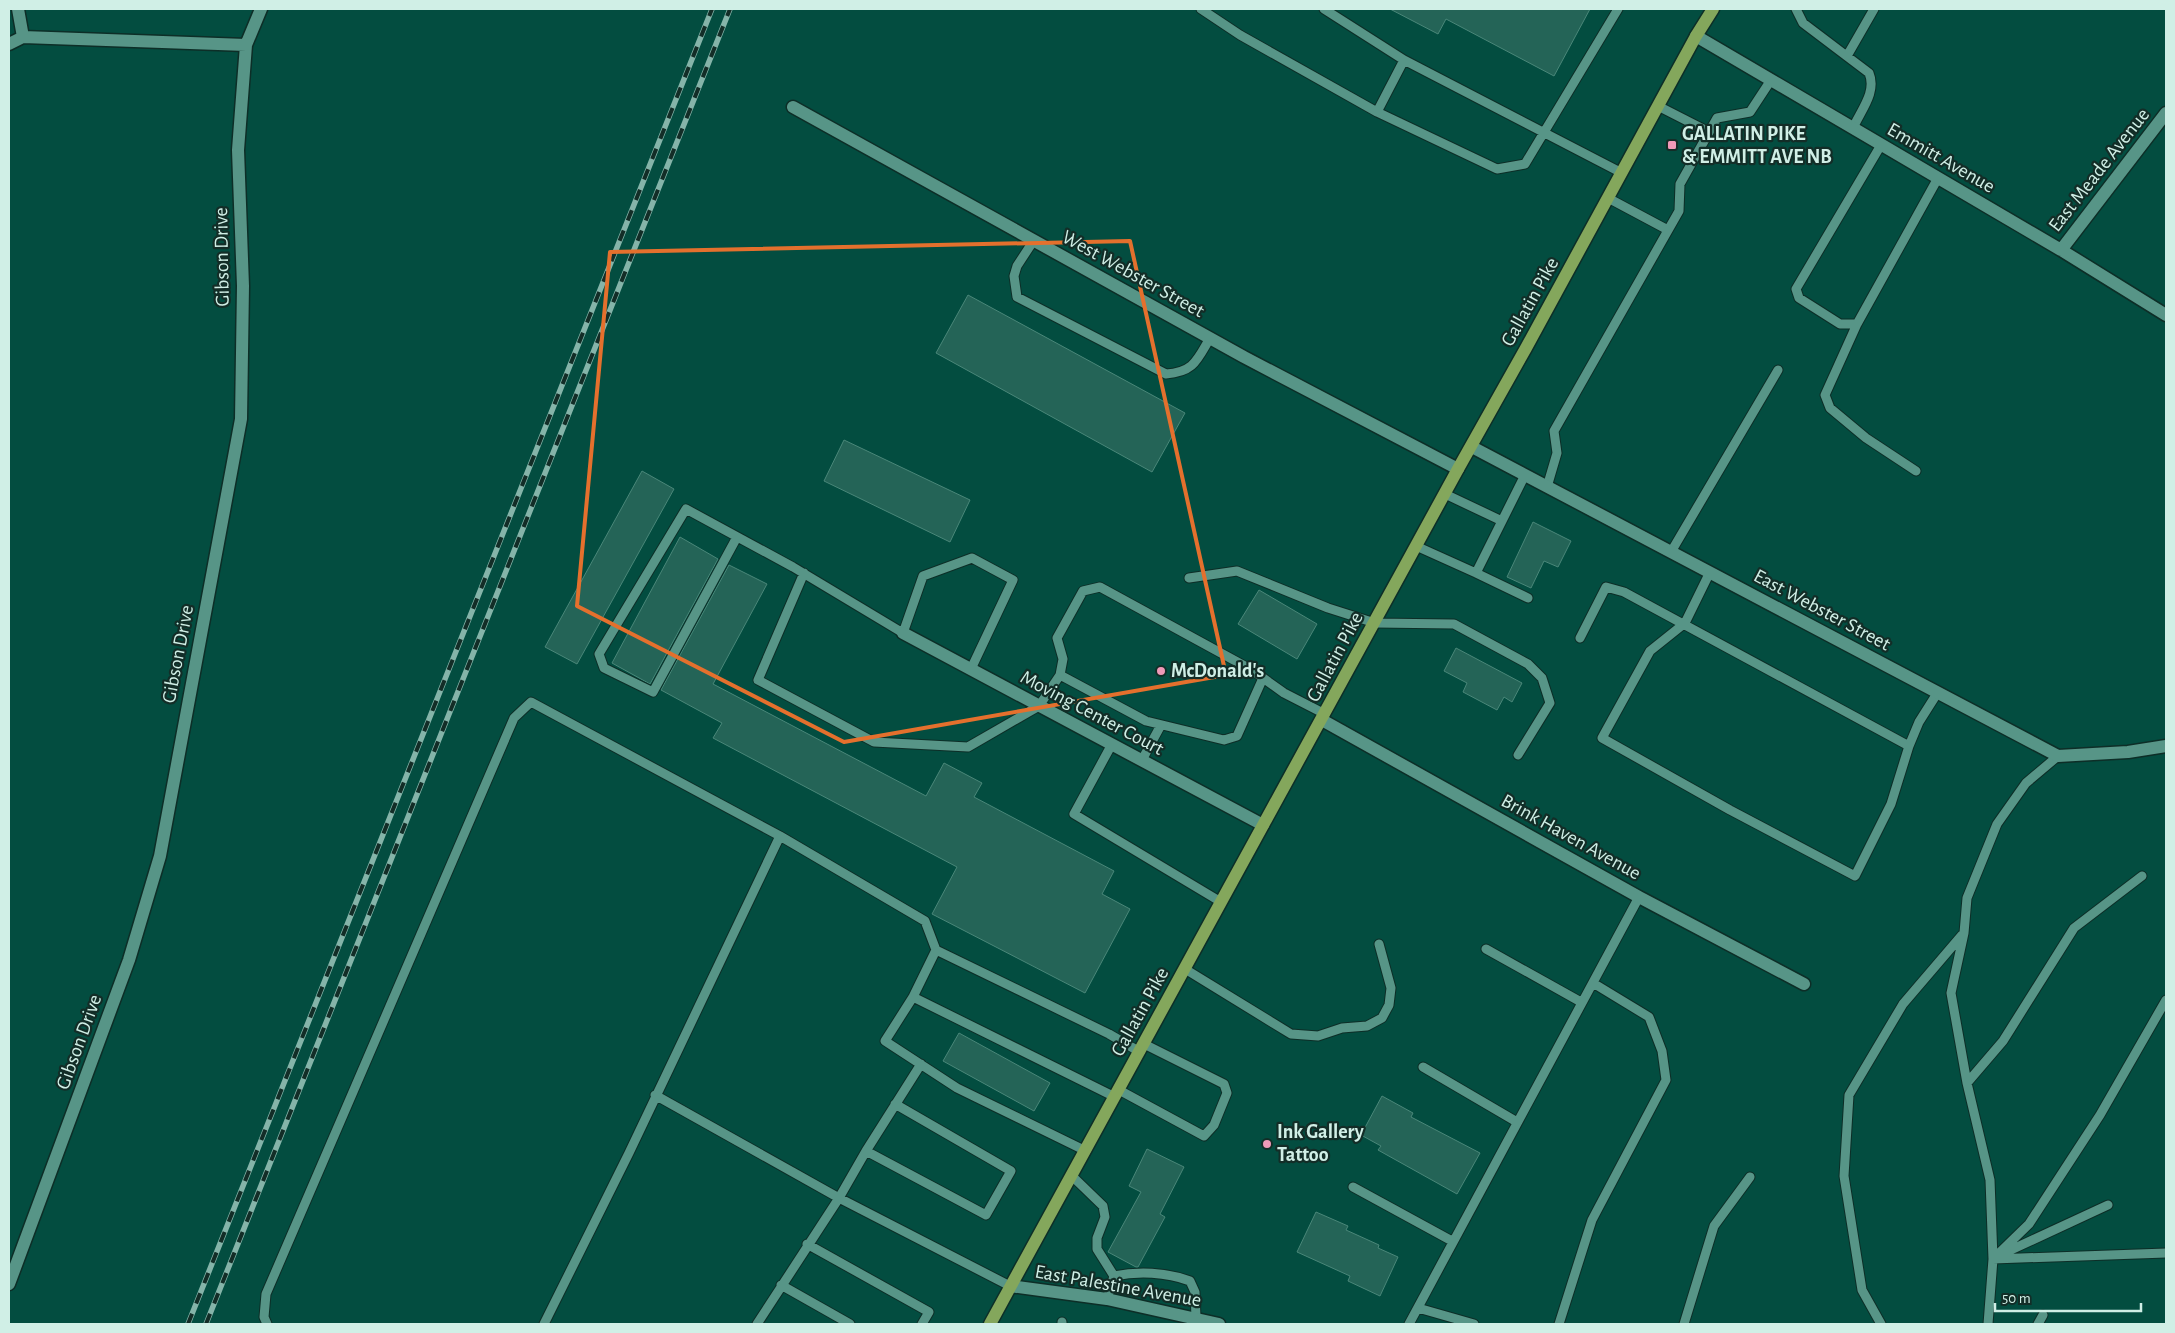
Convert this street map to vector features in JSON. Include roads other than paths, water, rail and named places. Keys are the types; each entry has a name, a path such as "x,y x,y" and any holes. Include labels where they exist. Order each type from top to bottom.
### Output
{"main road":[{"name":"Gallatin Pike","path":"990,1324 1696,36 1713,9"}],"street":[{"path":"18,9 23,37"},
{"name":"Gibson Drive","path":"9,1284 129,960 160,856 241,419 243,286 238,150 246,45 261,9"},
{"name":"Emmitt Avenue","path":"1696,36 2061,250 2166,315"},
{"path":"9,44 23,37 246,45"},
{"name":"West Webster Street","path":"793,106 1210,338 1458,469"},
{"name":"East Meade Avenue","path":"2061,250 2166,113"},
{"name":"East Webster Street","path":"1472,447 2058,756"},
{"name":"Moving Center Court","path":"903,633 1263,825"},
{"name":"Brink Haven Avenue","path":"1324,717 1639,897 1804,984"},
{"path":"2058,756 2128,752 2166,746"},
{"name":"East Palestine Avenue","path":"1010,1286 1107,1299 1217,1324"}],"lane":[{"path":"1201,9 1240,35 1377,112 1497,169 1525,164 1618,9"},
{"path":"1324,9 1404,60 1622,173"},
{"path":"1796,9 1804,23 1869,73 1872,81 1872,91 1853,128"},
{"path":"1847,56 1874,9"},
{"path":"1377,112 1404,60"},
{"path":"1547,487 1557,454 1554,431 1679,211 1680,184 1717,118 1750,112 1771,80"},
{"path":"1658,106 1709,132"},
{"path":"1857,324 1840,324 1799,298 1796,289 1881,145"},
{"path":"1916,471 1866,438 1830,408 1825,395 1857,324 1938,178"},
{"path":"1608,198 1668,230"},
{"path":"1034,240 1017,266 1014,276 1017,297 1166,374 1181,373 1195,364 1210,338"},
{"path":"1671,552 1778,370"},
{"path":"1476,574 1525,475"},
{"path":"1445,494 1502,521"},
{"path":"737,537 653,692 604,668 599,654 686,509 804,573 903,633 923,576 972,558 997,571 1013,580 971,669"},
{"path":"1416,546 1528,598"},
{"path":"1189,578 1237,570 1328,608 1375,622 1454,624 1528,664 1542,678 1550,703 1518,755"},
{"path":"1710,572 1685,623 1650,651 1602,738 1730,810 1854,876 1891,804 1908,746 1919,722 1938,692"},
{"path":"804,573 758,680 874,742 968,747 1039,706 1060,674 1063,659 1057,638 1083,591 1100,587 1252,670 1284,693 1324,717"},
{"path":"1580,638 1606,587 1624,592 1685,623 1908,746"},
{"path":"1060,674 1146,721 1224,740 1237,736 1263,678"},
{"path":"267,1324 264,1317 266,1294 514,718 532,702 780,836 925,921 936,950 1109,1034 1224,1084 1228,1093 1214,1125 1204,1136 913,997"},
{"path":"1142,760 1161,725"},
{"path":"1112,744 1074,814 1222,902"},
{"path":"1988,1324 1993,1258 1990,1180 1967,1083 1951,993 1964,933 1967,898 1997,824 2026,782 2058,756"},
{"path":"544,1324 780,836"},
{"path":"1967,1083 2003,1041 2074,928 2142,876"},
{"path":"1409,1324 1452,1241 1639,897"},
{"path":"1881,1324 1862,1290 1844,1176 1849,1095 1903,1004 1964,933"},
{"path":"1185,969 1292,1034 1318,1036 1342,1028 1367,1026 1382,1018 1389,1005 1391,988 1380,944"},
{"path":"1486,949 1581,1002"},
{"path":"936,950 913,997 885,1041 956,1088 1086,1151"},
{"path":"1559,1324 1592,1220 1666,1080 1662,1051 1649,1017 1592,983"},
{"path":"1993,1258 2029,1224 2100,1115 2166,1000"},
{"path":"757,1324 921,1064"},
{"path":"1423,1067 1518,1122"},
{"path":"655,1095 838,1198 1010,1286"},
{"path":"866,1151 986,1215 1011,1171 895,1104"},
{"path":"1072,1176 1104,1206 1105,1217 1097,1238 1097,1249 1114,1276 1107,1299"},
{"path":"1684,1324 1714,1226 1750,1177"},
{"path":"1353,1187 1452,1241"},
{"path":"1993,1258 2108,1205"},
{"path":"808,1244 929,1312 922,1324"},
{"path":"1993,1258 2166,1253"},
{"path":"1114,1276 1138,1272 1177,1276 1190,1281 1195,1292 1196,1318"},
{"path":"781,1285 850,1324"},
{"path":"1418,1308 1474,1324"},
{"path":"2038,1324 2043,1315"}],"railway":[{"path":"188,1324 712,9"},
{"path":"206,1324 730,9"}],"place":[{"name":"GALLATIN PIKE & EMMITT AVE NB","path":"1672,145"},
{"name":"McDonald's","path":"1161,671"},
{"name":"Ink Gallery Tattoo","path":"1267,1144"}]}
